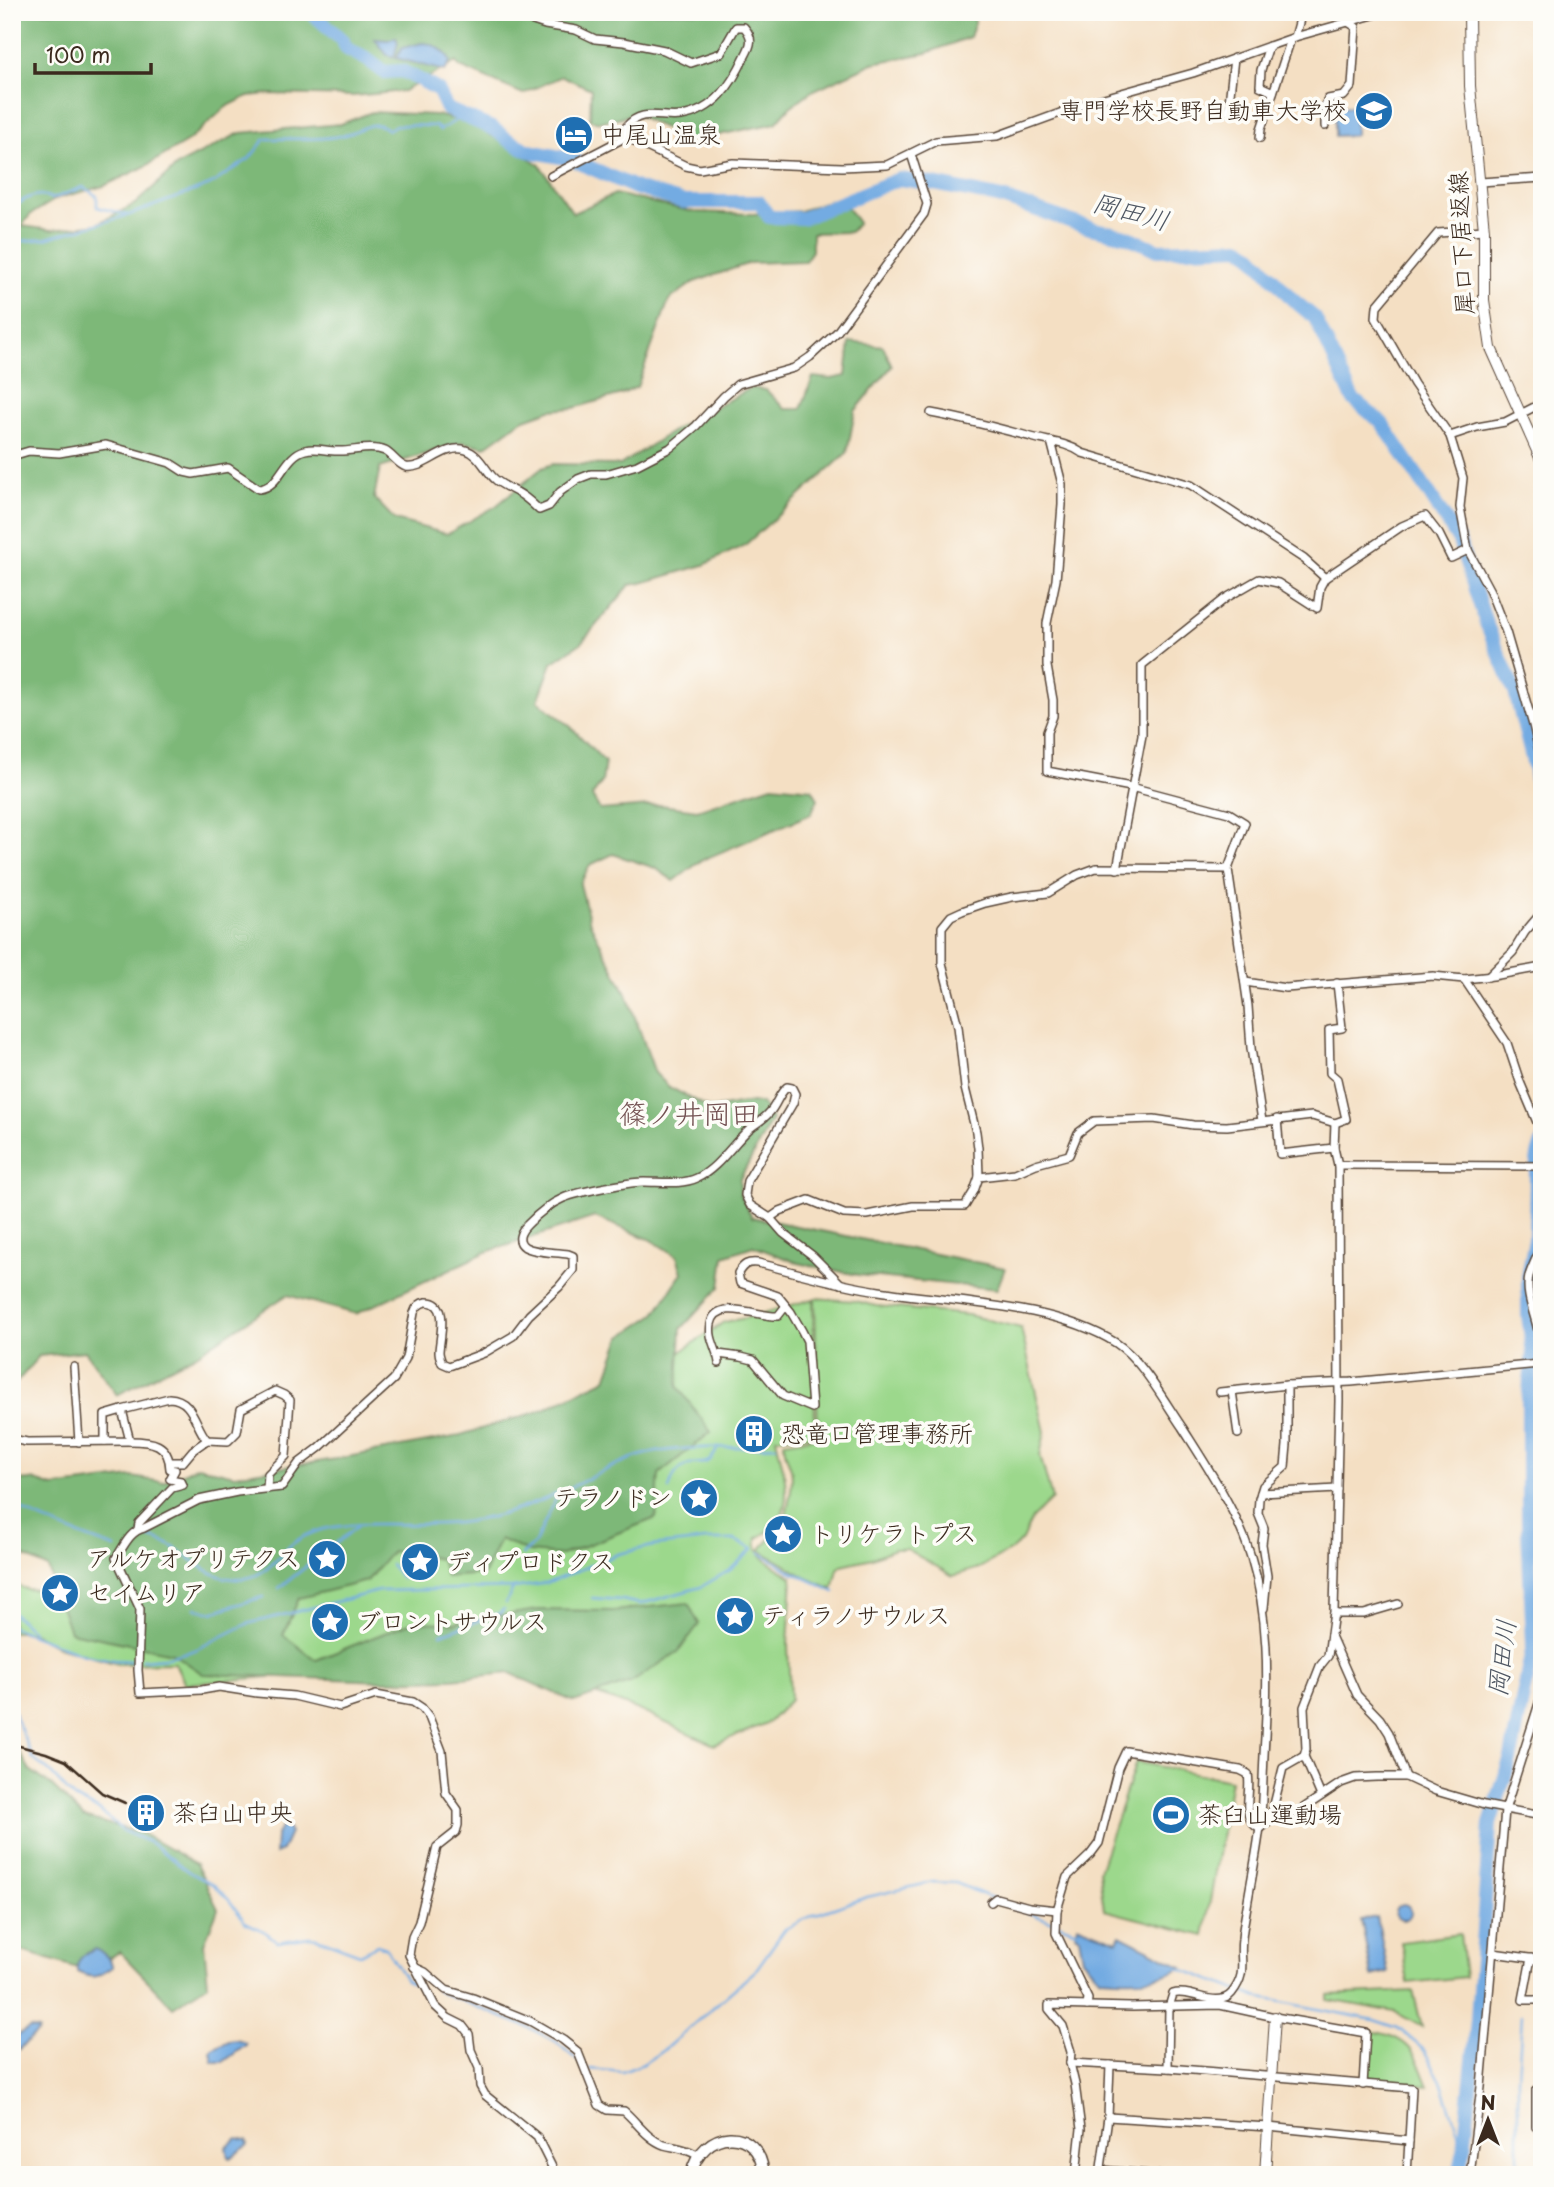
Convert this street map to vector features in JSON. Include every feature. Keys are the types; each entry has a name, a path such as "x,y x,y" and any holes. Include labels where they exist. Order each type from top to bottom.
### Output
{"main road":[{"name":"犀口下居返線","path":"1469,12 1470,86 1484,230 1484,300 1491,348 1542,461"},
{"path":"1265,2175 1275,2017"},
{"path":"691,2175 697,2155 712,2143 735,2137 751,2144 758,2154 764,2175"}],"street":[{"path":"529,12 533,21 545,25 576,30 595,39 664,50 691,63 721,53 736,27 744,27 750,34 751,42 734,81 712,104 695,113 679,117 649,114 636,117 626,127 626,137"},
{"path":"1260,138 1273,92 1302,12"},
{"path":"1348,12 1348,22"},
{"path":"626,137 686,166 699,169 733,163 842,167 887,164 936,141 998,136 1093,101 1190,74 1293,38 1384,12"},
{"path":"1325,126 1325,105 1328,99 1343,96 1352,86 1356,27 1348,22"},
{"path":"1269,47 1261,70 1260,86 1273,92"},
{"path":"1228,112 1234,58"},
{"path":"551,176 626,137"},
{"path":"12,456 29,451 59,453 106,445 170,463 193,474 228,468 258,489 274,483 292,457 307,449 339,452 380,450 407,467 447,451 462,449 475,455 494,478 523,495 540,510 549,506 560,492 578,479 636,465 670,449 738,384 794,368 837,332 924,214 928,204 921,190 911,154"},
{"path":"1480,182 1542,178"},
{"path":"1484,230 1438,233 1377,306 1376,318 1414,384 1450,436 1463,478 1460,507 1468,550 1490,591 1506,632 1542,764"},
{"path":"1450,436 1505,422 1542,403"},
{"path":"931,413 971,419 1071,445 1082,453 1191,485 1304,559 1325,578"},
{"path":"1051,441 1062,484 1062,505 1056,580 1047,623 1047,666 1053,700 1053,716 1047,732 1047,771 1131,787 1229,813 1245,822 1228,869 1262,1121"},
{"path":"1116,869 1142,735 1142,665 1226,598 1259,579 1278,583 1317,608 1320,587 1325,578 1402,526 1425,516 1451,558 1468,550"},
{"path":"770,1218 809,1200 844,1214 867,1215 912,1206 965,1206 974,1191 979,1177 976,1132 965,1088 958,1026 942,963 942,927 951,916 985,903 1048,893 1077,875 1096,868 1228,869"},
{"path":"1488,977 1513,952 1542,912"},
{"path":"1245,982 1286,988 1433,976 1464,979 1542,967"},
{"path":"1464,979 1507,1043 1540,1130"},
{"path":"979,1177 1015,1173 1069,1155 1078,1133 1094,1121 1154,1119 1193,1125 1227,1126 1312,1116 1335,1123 1346,1119 1338,1079 1330,1073 1329,1030 1342,1028 1337,983"},
{"path":"556,2175 537,2137 485,2095 480,2086 479,2068 471,2050 470,2034 435,2006 409,1955 436,1847 456,1832 458,1825 458,1810 446,1793 442,1751 429,1717 413,1702 376,1695 340,1707 294,1696 219,1687 140,1693 140,1609 116,1558 138,1529 145,1528 199,1500 282,1487 299,1462 320,1448 394,1379 406,1358 416,1307 428,1302 440,1311 443,1321 439,1354 442,1363 449,1366 513,1336 529,1315 573,1270 573,1256 530,1249 520,1242 522,1230 532,1220 563,1196 577,1192 627,1182 676,1182 695,1179 708,1172 734,1143 770,1113 782,1090 787,1087 792,1088 795,1094 793,1103 747,1181 745,1195 750,1205 770,1218 783,1233 813,1256 841,1284"},
{"path":"1278,1119 1280,1154 1334,1148"},
{"path":"1321,1796 1304,1756 1304,1707 1320,1665 1328,1656 1334,1614 1339,1382 1338,1165 1334,1148 1335,1123"},
{"path":"1338,1165 1542,1166"},
{"path":"1220,1392 1540,1364 1542,1346 1533,1313 1529,1277 1542,1245"},
{"path":"785,1307 778,1316 771,1317 746,1310 722,1313 711,1321 711,1337 718,1359 741,1357 753,1360 783,1396 812,1408 807,1341 791,1312 778,1296 740,1283 738,1273 748,1262 841,1284 1028,1312 1068,1322 1116,1343 1132,1357 1162,1398 1193,1445 1241,1530 1252,1558 1263,1616 1267,1670 1260,1829 1241,1940 1244,1968 1228,1997 1218,1999 1177,1992 1171,1998 1168,2068"},
{"path":"74,1367 79,1442"},
{"path":"1263,1616 1267,1576 1262,1544 1264,1528 1258,1513 1263,1486 1284,1467 1287,1445 1287,1385"},
{"path":"170,1462 183,1462 207,1440 228,1441 237,1432 241,1409 275,1391 290,1400 286,1456 268,1474 267,1489"},
{"path":"1232,1391 1238,1434"},
{"path":"106,1441 104,1415 169,1398 177,1398 185,1403 207,1440"},
{"path":"122,1410 130,1441"},
{"path":"12,1439 27,1442 147,1441 157,1444 167,1453 170,1469 175,1470 170,1479 181,1481 183,1485 172,1488 139,1523 138,1529"},
{"path":"1261,1493 1337,1489"},
{"path":"1334,1614 1364,1614 1398,1604"},
{"path":"1331,1635 1357,1695 1380,1719 1389,1733 1406,1777"},
{"path":"1470,2175 1481,2087 1504,1810 1540,1707 1542,1694"},
{"path":"1087,2006 1088,1999 1055,1927 1067,1877 1099,1843 1118,1768 1126,1751 1240,1770 1248,1774 1250,1784 1247,1815 1251,1824 1260,1829"},
{"path":"1270,1821 1283,1769 1304,1756"},
{"path":"1260,1829 1270,1821 1296,1813 1341,1783 1355,1778 1406,1777 1436,1791 1504,1810 1542,1816"},
{"path":"993,1900 1057,1914"},
{"path":"1493,1953 1541,1960"},
{"path":"1531,1958 1523,2000 1542,2000"},
{"path":"414,1967 425,1972 446,1990 500,2008 556,2035 578,2052 599,2105 607,2110 624,2111 643,2131 662,2144 689,2150 697,2155"},
{"path":"1076,2175 1081,2129 1070,2063 1071,2052 1063,2026 1049,2009 1049,2005 1220,2005 1366,2033 1363,2085"},
{"path":"1070,2063 1168,2068 1412,2088 1407,2175"},
{"path":"1110,2065 1108,2117 1101,2172 1161,2175"},
{"path":"1542,2090 1536,2090 1536,2127 1542,2127"},
{"path":"1108,2117 1268,2127 1409,2141"}],"green space":[{"path":"12,12 974,12 975,22 970,37 927,53 873,63 812,91 790,107 776,123 690,141 635,114 600,122 590,120 591,89 562,76 523,94 460,67 456,62 404,91 353,96 248,96 226,107 188,141 144,167 104,186 58,198 30,215 22,226 52,230 97,224 135,204 178,165 240,133 341,124 372,112 436,115 471,123 539,164 573,213 615,194 694,212 753,214 800,211 840,197 858,223 850,232 812,233 812,251 805,261 750,263 694,282 669,300 637,387 574,408 550,410 522,420 485,447 463,442 380,468 374,498 395,520 447,534 496,506 542,468 553,464 620,465 685,423 751,388 766,390 785,409 801,409 813,377 831,379 846,376 850,342 883,346 892,366 855,411 847,453 745,545 704,565 630,585 581,643 552,663 538,701 571,727 605,762 602,782 592,796 600,810 661,805 697,810 772,785 812,789 818,799 811,814 702,860 674,881 655,868 613,854 590,865 580,884 590,923 627,995 655,1073 669,1087 711,1109 743,1103 761,1103 772,1119 740,1179 740,1194 752,1217 1005,1268 997,1289 858,1275 798,1263 753,1246 724,1256 720,1287 681,1329 678,1387 711,1432 659,1474 656,1518 562,1555 528,1552 500,1539 484,1574 446,1577 441,1559 392,1551 367,1581 299,1598 283,1635 316,1660 412,1622 453,1623 538,1610 613,1611 688,1603 699,1624 679,1651 632,1682 574,1702 510,1673 451,1679 383,1681 203,1674 172,1653 70,1632 48,1568 12,1550 12,1481 33,1480 53,1487 132,1477 163,1482 198,1466 234,1475 454,1437 540,1411 606,1379 621,1337 655,1314 682,1273 677,1256 649,1239 595,1217 484,1253 356,1314 287,1295 195,1355 117,1395 85,1351 39,1356 12,1388"},
{"path":"815,1298 968,1315 1021,1328 1045,1432 1040,1455 1052,1499 1032,1518 1022,1540 1013,1549 979,1568 953,1576 906,1549 894,1549 872,1558 842,1565 838,1569 833,1589 807,1578 760,1550 780,1527 788,1505 792,1474 784,1442 818,1437"},
{"path":"813,1299 815,1435 776,1438 785,1480 784,1507 780,1519 757,1538 759,1552 763,1557 792,1577 788,1645 790,1700 769,1722 714,1745 634,1708 535,1673 340,1671 185,1684 175,1663 118,1664 58,1647 31,1632 12,1632 12,1582 29,1589 48,1589 520,1425 678,1354 724,1322"},
{"path":"12,1740 30,1770 51,1785 83,1817 141,1833 196,1864 218,1909 204,1944 208,1984 173,2007 120,1952 84,1970 12,1948"},
{"name":"茶臼山運動場","path":"1136,1762 1231,1780 1204,1936 1104,1910 1099,1871"},
{"path":"1460,1934 1465,1977 1408,1983 1401,1942"},
{"path":"1413,1991 1422,2027 1395,2012 1328,2000 1328,1995"},
{"path":"1369,2031 1388,2035 1410,2048 1428,2086 1370,2082 1367,2078"}],"water":[{"path":"396,37 398,43 394,57 387,55 375,39 388,40"},
{"path":"422,43 435,46 446,54 450,62 445,71 396,58 402,48"},
{"path":"1355,106 1355,135 1335,136 1335,107"},
{"path":"284,1823 290,1833 282,1851 275,1854 276,1836"},
{"path":"1400,1904 1406,1904 1411,1912 1409,1918 1400,1920 1395,1915 1395,1909"},
{"path":"1377,1917 1388,1972 1372,1976 1361,1920"},
{"path":"1077,1925 1117,1941 1120,1935 1183,1967 1153,1978 1100,1978 1083,1959 1079,1937 1075,1934"},
{"path":"96,1949 107,1956 113,1967 96,1976 77,1972 82,1957"},
{"path":"30,2028 38,2030 37,2033 18,2050 12,2048 12,2038"},
{"path":"236,2040 246,2045 223,2062 213,2062 212,2049"},
{"path":"237,2138 247,2140 248,2145 230,2158 226,2147"}],"waterway":[{"name":"岡田川","path":"311,12 342,40 347,49 384,72 402,71 422,81 438,90 447,109 494,129 529,151 571,159 636,188 683,202 759,202 769,217 803,218 899,179 1002,198 1090,228 1126,236 1158,250 1240,247 1252,255 1292,299 1315,318 1353,399 1382,423 1459,541 1486,623 1515,692 1535,770 1542,834"},
{"path":"12,242 44,239 129,215 210,185 249,159 265,139 329,138 373,125 388,130 396,125 435,126 440,130 463,116"},
{"path":"12,208 31,197 42,195 52,199 83,187 97,196 97,207 128,215"},
{"name":"岡田川","path":"1459,2175 1477,2020 1490,1824 1511,1757 1533,1645 1528,1529 1528,1401 1533,1354 1528,1315 1528,1277 1535,1239 1536,1171 1542,1142"},
{"path":"141,1535 171,1546 218,1576 244,1579 267,1569 298,1540 324,1529 362,1524 439,1524 477,1520 531,1505 617,1464 654,1452 776,1446"},
{"path":"669,1489 673,1478 685,1465 705,1463 713,1457 717,1449"},
{"path":"522,1555 535,1543 557,1496"},
{"path":"12,1505 115,1548"},
{"path":"279,1588 359,1525"},
{"path":"142,1660 165,1658 195,1650 247,1624 379,1591 513,1588 548,1583 618,1554 653,1546 706,1540 734,1540 753,1549 730,1570 701,1587 640,1604 592,1598"},
{"path":"759,1552 788,1570 835,1592"},
{"path":"391,1565 402,1579"},
{"path":"506,1603 513,1588"},
{"path":"195,1608 212,1612 263,1597"},
{"path":"441,1634 500,1613 504,1609"},
{"path":"12,1612 32,1632"},
{"path":"12,1627 84,1655 135,1661"},
{"path":"12,1708 33,1759 49,1771 74,1798 99,1810 123,1831 151,1843 189,1872 214,1885 245,1922 264,1931 278,1942 317,1938 360,1954 377,1945 386,1948 406,1980 417,1985"},
{"path":"590,2069 622,2072 643,2064 665,2049 755,1971 785,1929 813,1915 867,1897 933,1882 956,1883 994,1899"},
{"path":"1003,1903 1079,1932"},
{"path":"1538,1957 1542,1941"},
{"path":"1531,1974 1534,1964"},
{"path":"1176,1967 1256,1997 1374,2020 1398,2028 1424,2050 1441,2081 1464,2150"},
{"path":"437,1991 527,2027 555,2041 578,2061"},
{"path":"1518,2175 1518,2078 1522,2015"}],"railway":[{"path":"12,1744 66,1761 102,1793 125,1803"}],"place":[{"name":"専門学校長野自動車大学校","path":"1374,111"},
{"name":"中尾山温泉","path":"574,135"},
{"name":"恐竜口管理事務所","path":"754,1434"},
{"name":"テラノドン","path":"699,1498"},
{"name":"トリケラトプス","path":"783,1534"},
{"name":"アルケオプリテクス","path":"327,1559"},
{"name":"ディプロドクス","path":"420,1562"},
{"name":"セイムリア","path":"60,1593"},
{"name":"ティラノサウルス","path":"735,1616"},
{"name":"ブロントサウルス","path":"330,1622"},
{"name":"茶臼山中央","path":"146,1813"},
{"name":"茶臼山運動場","path":"1171,1815"}],"district":[{"name":"篠ノ井岡田","path":"689,1114"}]}
